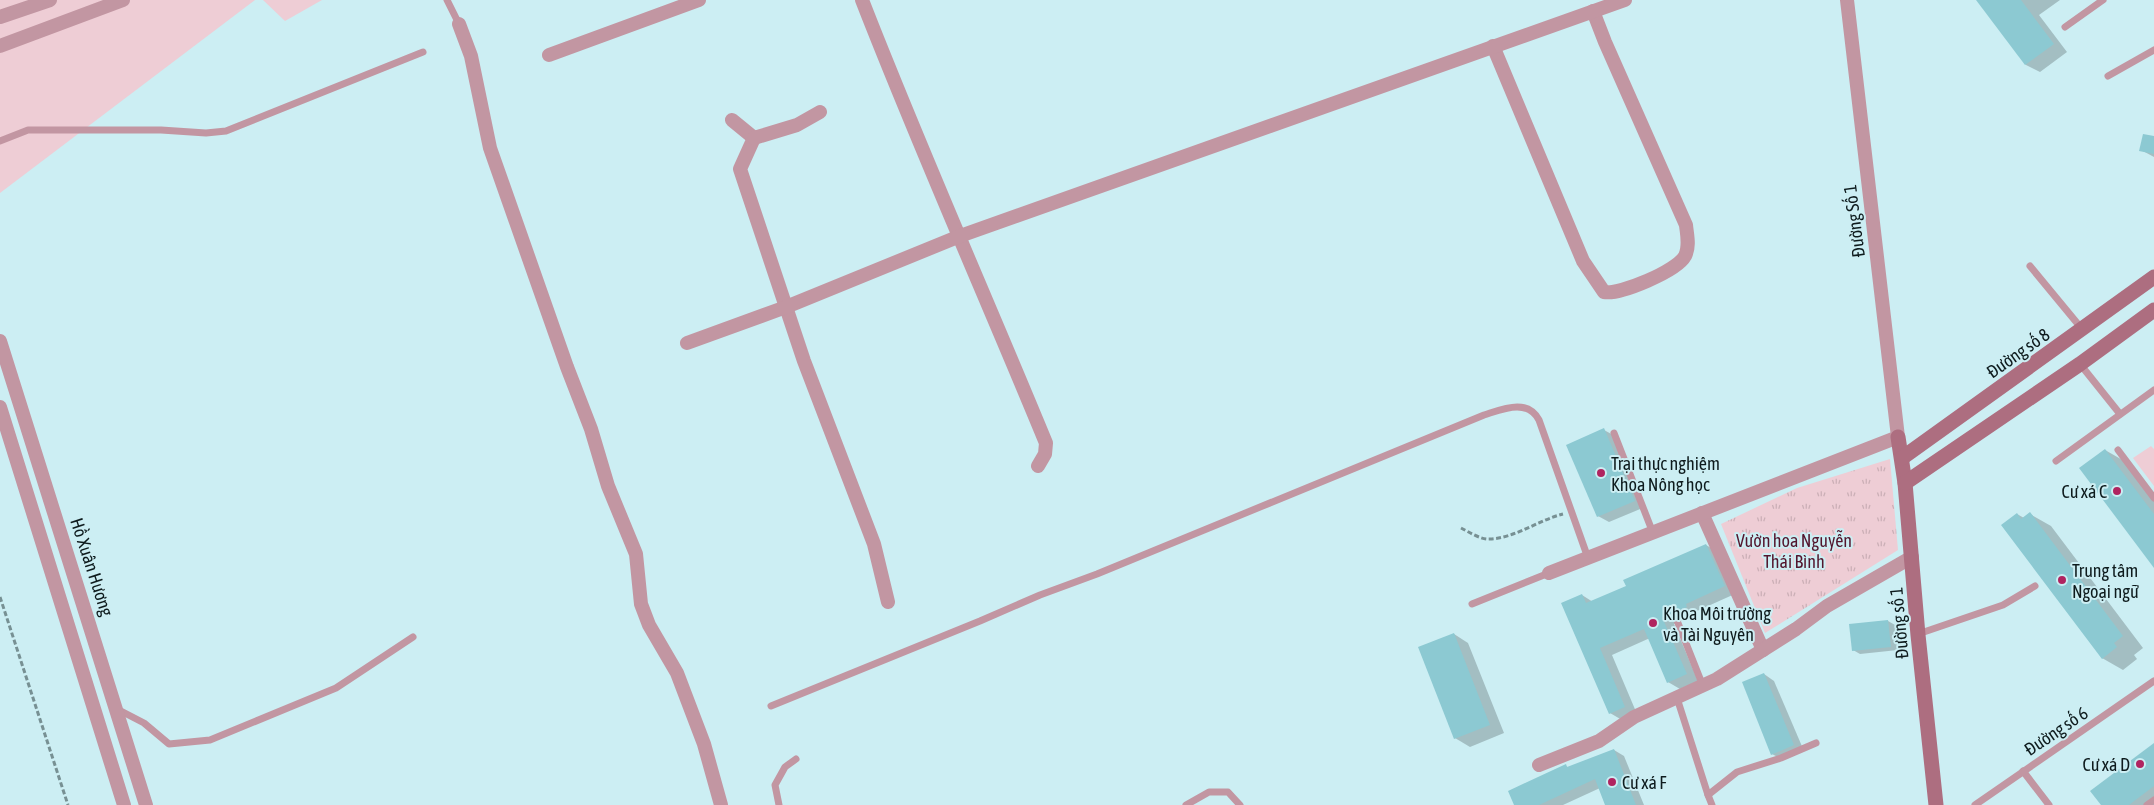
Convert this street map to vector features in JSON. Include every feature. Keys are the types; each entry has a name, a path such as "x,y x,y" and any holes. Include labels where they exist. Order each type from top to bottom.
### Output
{"street":[{"path":"0,18 50,0"},
{"path":"0,46 124,0"},
{"path":"549,55 699,0"},
{"path":"862,0 914,132 960,236 1046,443 1045,454 1038,466"},
{"path":"687,343 786,307 960,236 1624,0"},
{"name":"Đường Số 1","path":"1847,0 1898,437"},
{"path":"1493,46 1583,261 1604,292 1609,293 1625,289 1672,269 1680,263 1685,256 1688,243 1686,225 1593,11"},
{"path":"459,24 472,56 490,148 567,368 591,429 608,486 636,554 642,604 649,625 678,673 704,744 721,805"},
{"path":"820,112 797,125 754,138 740,170 804,361 874,544 888,602"},
{"path":"732,120 754,138"},
{"name":"Đường số 8","path":"1902,458 2154,277"},
{"path":"1905,483 2080,364 2154,310"},
{"name":"Hồ Xuân Hương","path":"0,340 146,805"},
{"path":"2063,344 2080,364"},
{"path":"0,407 124,805"},
{"path":"1549,574 1898,437"},
{"name":"Đường số 1","path":"1898,437 1905,483 1918,634 1936,805"},
{"path":"1702,513 1763,650"},
{"path":"1539,765 1599,740 1634,717 1703,687 1763,650 1827,606 1912,557"},
{"path":"97,716 117,709"}],"lane":[{"path":"447,0 459,24"},
{"path":"2065,27 2103,0"},
{"path":"2108,76 2154,50"},
{"path":"0,141 28,130 161,130 206,133 226,131 422,52"},
{"path":"2030,266 2082,330"},
{"path":"2080,364 2120,414"},
{"path":"2056,461 2154,390"},
{"path":"771,706 1484,415 1510,407 1525,407 1531,410 1540,420 1588,558"},
{"path":"1614,433 1653,533"},
{"path":"2118,450 2154,498"},
{"path":"1472,604 1549,574"},
{"path":"1918,634 2003,605 2035,586"},
{"path":"1676,618 1703,687"},
{"path":"117,709 144,723 168,744 210,740 336,688 413,636"},
{"name":"Đường số 6","path":"1975,805 2154,681"},
{"path":"1677,698 1712,805"},
{"path":"1708,795 1737,772 1781,758 1816,744"},
{"path":"779,805 775,785 785,767 796,759"},
{"path":"2023,771 2049,805"},
{"path":"1186,805 1209,792 1228,792 1240,805"},
{"path":"2147,805 2154,800"}],"path":[{"path":"1461,528 1489,540 1515,533 1547,518 1571,512"},
{"path":"0,597 68,805"}],"green space":[{"path":"0,0 255,0 0,193"},
{"path":"263,0 322,0 285,21"},
{"path":"2151,446 2154,449 2154,486 2133,458"},
{"name":"Vườn hoa Nguyễn Thái Bình","path":"1890,459 1898,550 1765,633 1721,524 1797,488"}],"building":[{"path":"1976,0 2021,0 2054,44 2025,65"},
{"path":"2143,134 2154,136 2154,154 2139,151"},
{"name":"Trại thực nghiệm Khoa Nông học","path":"1604,428 1635,501 1597,517 1566,445"},
{"name":"Cư xá C","path":"2105,449 2154,514 2154,568 2079,468"},
{"name":"Trung tâm Ngoại ngữ","path":"2030,512 2123,636 2114,643 2117,647 2102,659 2001,525 2017,513 2021,519"},
{"path":"1706,544 1725,586 1686,604 1687,607 1662,617 1687,674 1667,683 1644,629 1600,648 1625,707 1609,714 1561,603 1582,594 1586,603 1626,586 1623,580"},
{"path":"1888,620 1891,647 1852,651 1849,624"},
{"path":"1454,633 1490,725 1454,739 1418,647"},
{"path":"1764,673 1794,745 1771,755 1742,682"},
{"name":"Cư xá D","path":"2154,743 2154,786 2129,805 2101,805 2090,791"},
{"path":"1614,749 1636,805 1605,805 1595,779 1539,805 1514,805 1508,791 1566,764 1567,767"}],"place":[{"name":"Trại thực nghiệm Khoa Nông học","path":"1601,473"},
{"name":"Cư xá C","path":"2117,491"},
{"name":"Trung tâm Ngoại ngữ","path":"2062,580"},
{"name":"Khoa Môi trường và Tài Nguyên","path":"1653,623"},
{"name":"Cư xá D","path":"2140,764"},
{"name":"Cư xá F","path":"1612,782"}]}
